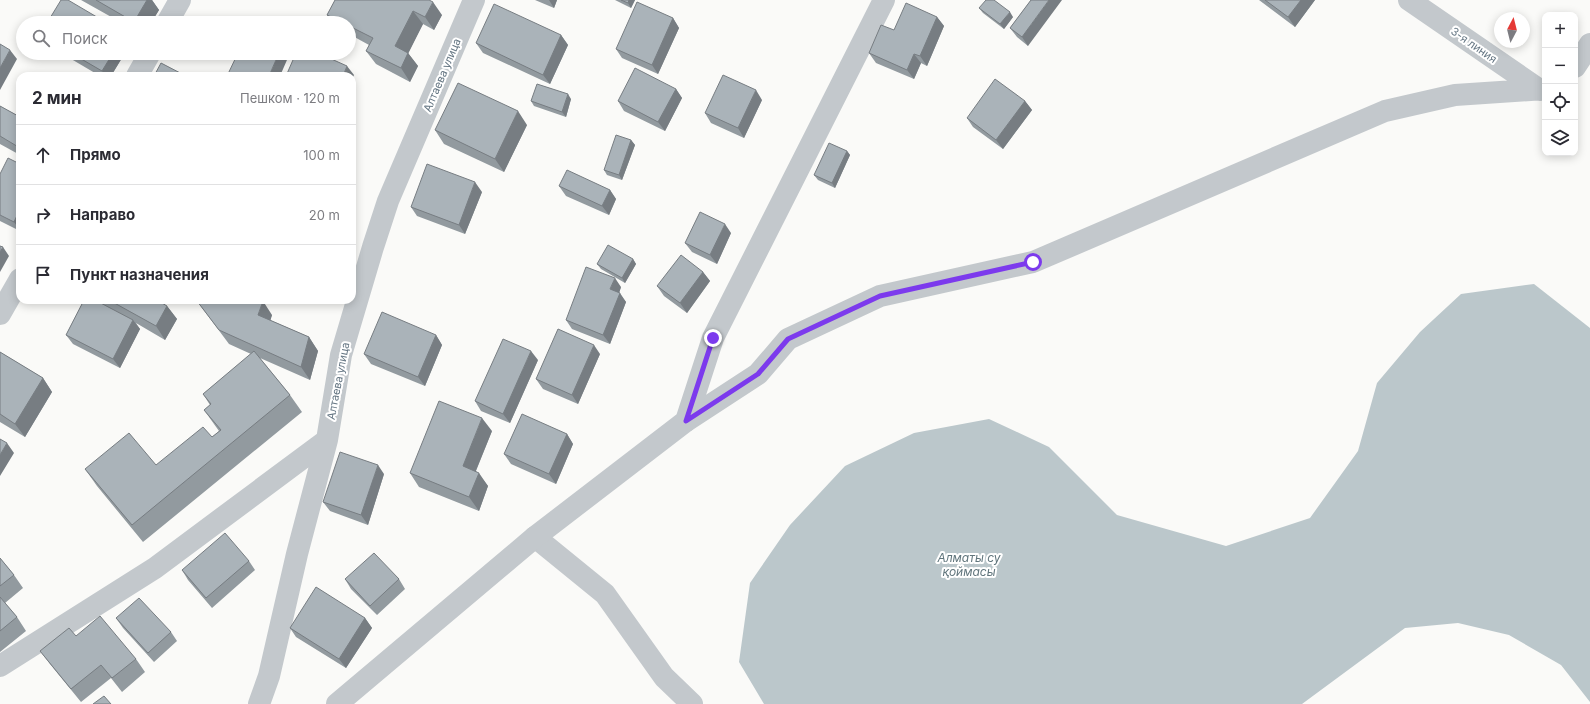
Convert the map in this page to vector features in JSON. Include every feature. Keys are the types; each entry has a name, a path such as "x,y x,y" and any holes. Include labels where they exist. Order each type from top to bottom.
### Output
{"street":[{"path":"171,16 180,0"},
{"name":"Алтаева улица","path":"259,704 269,676 297,554 327,440 341,354 388,201 474,0"},
{"path":"686,421 713,338 884,0"},
{"name":"3-я линия","path":"1409,0 1542,90"},
{"path":"1578,62 1590,44"},
{"path":"139,72 146,60"},
{"path":"337,704 535,536 686,421 758,374 788,339 880,296 1033,262 1385,111 1455,95 1542,90"},
{"path":"0,314 16,286"},
{"path":"0,666 155,568 327,440"},
{"path":"535,536 605,594 664,677 692,704"}],"water":[{"name":"Алматы су қоймасы","path":"1534,284 1590,328 1590,702 1561,665 1509,635 1458,623 1405,628 1302,704 764,704 739,662 750,583 790,525 845,466 914,433 989,419 1049,447 1117,515 1226,546 1310,518 1358,451 1377,383 1420,332 1461,294"}],"building":[{"path":"61,0 68,0 95,16 51,16"},
{"path":"96,0 147,0 138,16 124,16"},
{"path":"335,0 429,0 433,2 425,17 413,11 395,46 408,53 401,68 366,51 373,38 356,30 356,16 327,15"},
{"path":"621,0 629,0 628,3"},
{"path":"986,0 994,0 1010,12 1000,24 979,8"},
{"path":"1031,0 1049,0 1022,37 1010,28"},
{"path":"1265,0 1301,0 1288,17"},
{"path":"637,2 673,18 652,65 616,49"},
{"path":"906,3 937,17 920,56 914,54 907,70 869,53 881,25 894,30"},
{"path":"494,4 561,35 543,75 476,43"},
{"path":"0,44 10,50 0,68"},
{"path":"83,60 109,60 102,71"},
{"path":"235,60 276,60 271,72 229,72"},
{"path":"293,60 334,60 347,66 345,72 288,72"},
{"path":"161,63 178,72 156,72"},
{"path":"635,68 676,89 658,122 618,101"},
{"path":"723,75 756,90 738,128 705,113"},
{"path":"995,79 1025,101 996,140 967,118"},
{"path":"458,83 518,111 495,159 435,130"},
{"path":"537,84 568,94 562,112 531,101"},
{"path":"0,106 16,115 16,146 0,136"},
{"path":"616,135 631,140 619,175 604,170"},
{"path":"829,143 847,151 832,183 814,175"},
{"path":"8,158 16,162 16,218 14,222 0,215 0,174"},
{"path":"427,164 475,182 459,225 411,207"},
{"path":"567,170 610,190 602,206 559,186"},
{"path":"700,212 725,224 710,255 685,243"},
{"path":"608,245 633,259 622,278 597,264"},
{"path":"681,255 703,272 680,303 657,286"},
{"path":"586,267 615,278 610,289 620,293 603,335 566,320"},
{"path":"82,304 103,304 133,320 113,359 66,335"},
{"path":"116,304 164,304 167,306 156,326"},
{"path":"199,304 262,304 258,315 309,337 301,367 219,330"},
{"path":"382,312 436,335 418,377 364,354"},
{"path":"558,329 594,345 572,395 536,379"},
{"path":"503,339 531,351 503,414 475,401"},
{"path":"254,351 290,395 132,525 85,469 129,433 156,465 203,427 212,437 221,430 204,410 211,404 203,394"},
{"path":"0,352 43,378 15,424 0,414"},
{"path":"439,401 482,418 463,466 479,473 469,497 410,473"},
{"path":"522,414 567,434 549,474 504,454"},
{"path":"0,439 7,443 0,455"},
{"path":"340,452 378,465 361,515 323,502"},
{"path":"225,533 249,561 206,598 182,570"},
{"path":"374,553 399,579 370,606 345,579"},
{"path":"0,558 14,575 0,586"},
{"path":"316,587 365,618 339,659 290,628"},
{"path":"0,597 17,617 0,631"},
{"path":"139,598 171,632 148,653 116,618"},
{"path":"100,616 136,659 112,678 101,665 71,689 40,651 69,628 76,636"},
{"path":"104,696 111,704 93,704"}],"route":[{"path":"713,338 686,421 758,374 788,339 880,296 1033,262"}]}
